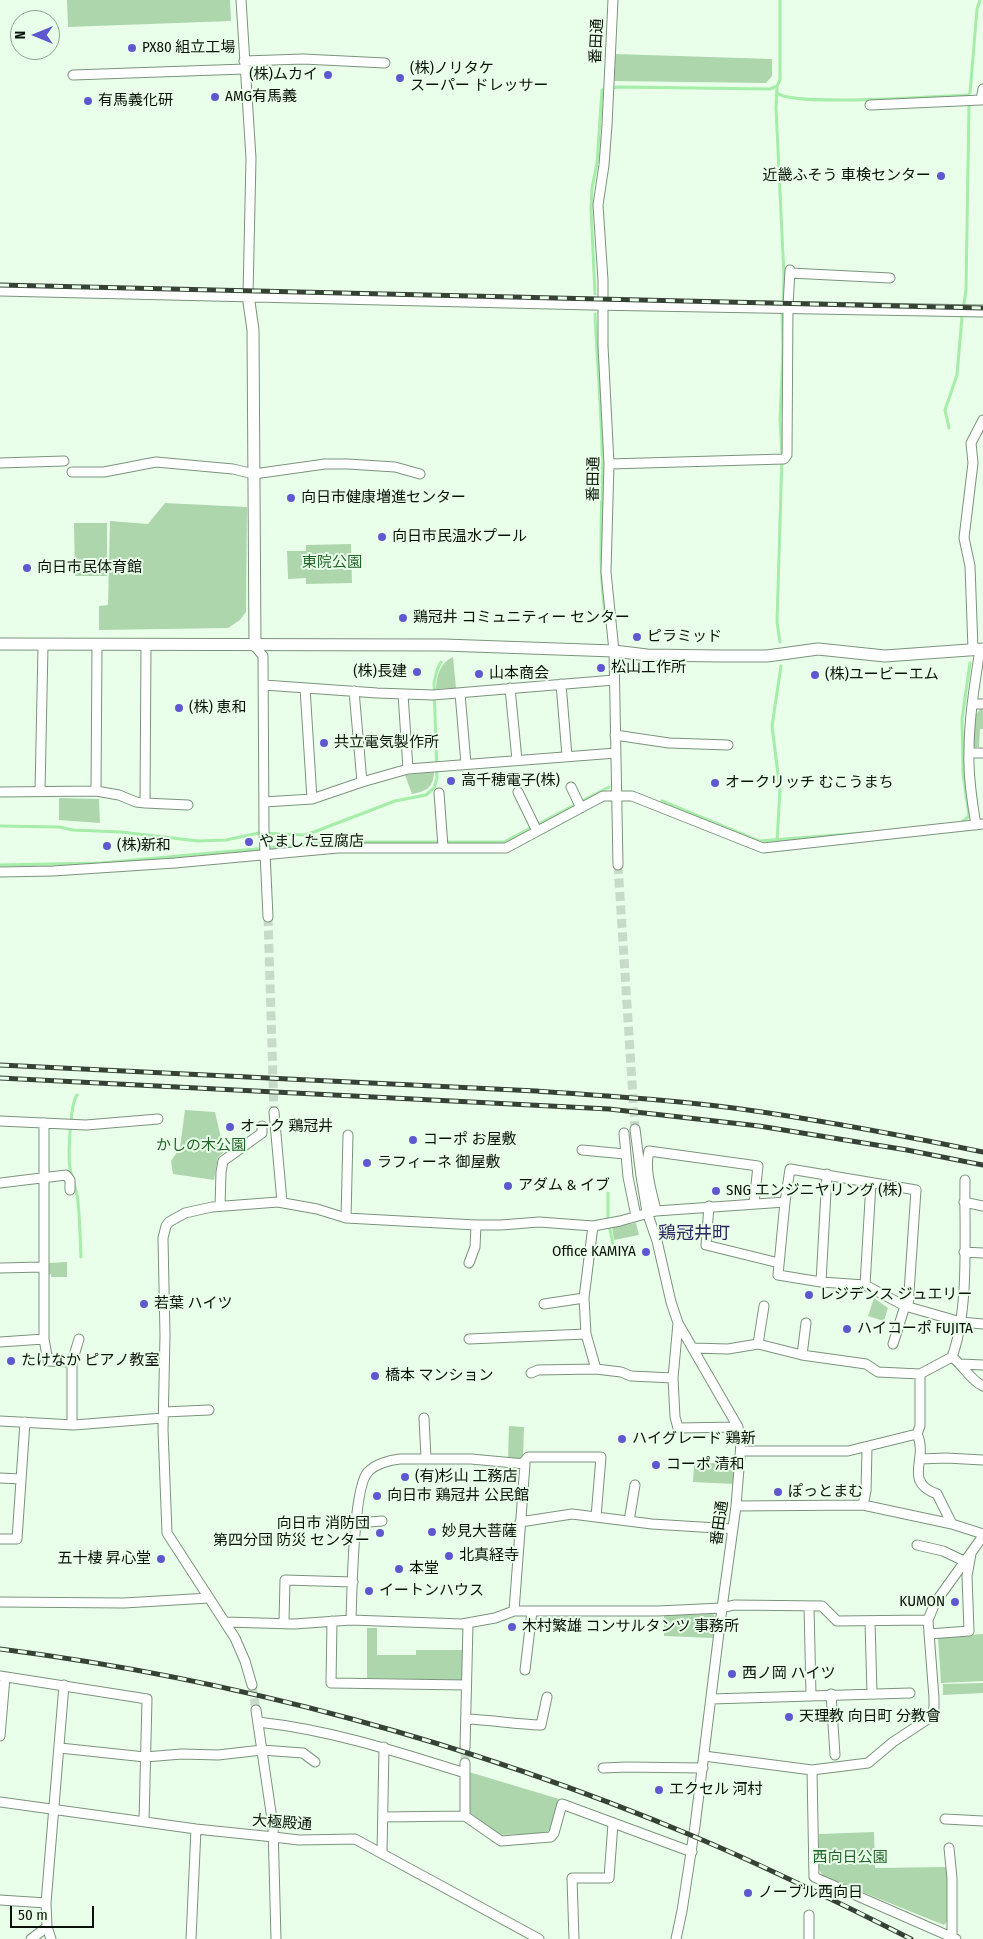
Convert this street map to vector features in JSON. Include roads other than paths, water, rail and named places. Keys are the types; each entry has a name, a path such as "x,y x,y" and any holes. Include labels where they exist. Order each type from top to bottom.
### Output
{"street":[{"path":"241,0 251,158 248,295 253,330 255,646 263,656 264,802 268,917"},
{"name":"番田通","path":"613,0 604,165 598,205 603,280 603,346 609,464 606,572 614,651 618,865"},
{"path":"73,75 245,65 303,59 385,63"},
{"path":"870,105 981,100 983,89"},
{"path":"609,464 781,460 787,455 784,306 790,272 890,278"},
{"path":"0,290 983,311"},
{"path":"0,872 62,870 338,848 506,848 603,796 632,796 763,848 979,824 971,794 969,753 972,704 979,649 970,566 964,538 973,463 971,443 983,420"},
{"path":"0,463 64,462"},
{"path":"72,472 104,472 156,462 233,469 254,474 325,464 395,467 420,474"},
{"path":"0,644 43,646 444,645 614,651 647,655 767,656 818,648 885,656 979,649"},
{"path":"96,791 97,645"},
{"path":"145,803 146,645"},
{"path":"40,791 43,646"},
{"path":"264,685 354,692 433,695 614,680"},
{"path":"561,684 567,756"},
{"path":"305,688 312,800"},
{"path":"510,688 517,760"},
{"path":"354,692 362,782"},
{"path":"460,692 466,764"},
{"path":"403,694 408,768"},
{"path":"972,704 983,704"},
{"path":"615,735 669,743 728,745"},
{"path":"264,802 312,800 408,768 616,752"},
{"path":"969,753 983,753"},
{"path":"571,787 581,808"},
{"path":"0,792 96,791 119,795 136,802 188,805"},
{"path":"518,792 537,831"},
{"path":"440,793 443,847"},
{"path":"274,1112 282,1202"},
{"path":"0,1120 86,1125 158,1119"},
{"path":"44,1123 44,1339 48,1361 72,1362"},
{"path":"220,1206 223,1161 262,1134 262,1126"},
{"name":"番田通","path":"635,1129 640,1176 652,1211 671,1302 678,1322 738,1427 741,1451 736,1506 692,1852 676,1939"},
{"path":"624,1133 628,1177 636,1216"},
{"path":"346,1218 348,1135"},
{"path":"582,1150 625,1154"},
{"path":"652,1211 647,1157 649,1151 758,1166 754,1203"},
{"path":"893,1344 906,1306 916,1190 790,1168 778,1275 822,1282 866,1285 906,1306 961,1322 983,1324"},
{"path":"822,1282 827,1174"},
{"path":"0,1183 66,1175 70,1180 70,1190"},
{"path":"693,1348 728,1349 758,1344 802,1355 866,1364 878,1372 920,1374 952,1357 961,1322 965,1180"},
{"path":"866,1285 871,1183"},
{"path":"252,1685 241,1651 226,1622 167,1533 163,1415 165,1229 169,1222 185,1213 220,1206 282,1202 317,1209 346,1218 476,1225 539,1222 593,1226 620,1221 652,1211 785,1202"},
{"path":"964,1202 983,1206"},
{"path":"709,1206 706,1246 779,1263"},
{"path":"469,1263 475,1247 476,1225"},
{"path":"593,1226 584,1298 586,1334 596,1368"},
{"path":"964,1252 983,1254"},
{"path":"0,1268 43,1267"},
{"path":"544,1304 584,1298"},
{"path":"758,1344 764,1306"},
{"path":"678,1322 673,1378 675,1417 678,1428 738,1427"},
{"path":"802,1355 806,1323"},
{"path":"468,1339 586,1334"},
{"path":"0,1342 44,1339"},
{"path":"72,1425 72,1362 79,1339"},
{"path":"952,1357 962,1364 968,1374 983,1386"},
{"path":"962,1364 983,1366"},
{"path":"531,1373 538,1370 596,1368 621,1372 632,1376 673,1378"},
{"path":"920,1374 920,1426 917,1434 920,1459 918,1476 921,1485 937,1494 952,1524"},
{"path":"0,1421 72,1425 209,1410"},
{"path":"424,1418 426,1458"},
{"path":"0,1539 17,1539 25,1422"},
{"path":"741,1451 848,1451 867,1448 917,1434"},
{"path":"863,1505 866,1492 867,1448"},
{"path":"522,1464 528,1457 601,1457 596,1517"},
{"path":"351,1620 356,1523 361,1490 368,1472 391,1460 426,1458 525,1464 514,1611"},
{"path":"920,1459 983,1460"},
{"path":"0,1478 21,1479"},
{"path":"629,1522 635,1485"},
{"path":"704,1756 812,1770 868,1763 893,1742 931,1717 934,1708 934,1698 928,1620 935,1603 983,1535 952,1524 863,1505 736,1506"},
{"path":"520,1522 572,1514 629,1522 733,1529"},
{"path":"356,1523 382,1521"},
{"path":"917,1545 943,1550 964,1561"},
{"path":"929,1634 969,1631 967,1576 972,1549"},
{"path":"284,1622 285,1580 353,1582"},
{"path":"0,1602 124,1603 209,1598"},
{"path":"226,1622 284,1622 294,1624 351,1620 468,1624 495,1618 514,1611 658,1611 722,1608 734,1605 822,1606 837,1621 928,1620"},
{"path":"809,1606 811,1695"},
{"path":"525,1670 532,1611"},
{"path":"332,1621 331,1683 466,1686"},
{"path":"870,1621 872,1693"},
{"path":"465,1748 468,1624"},
{"path":"0,1736 2,1676 147,1699 144,1822"},
{"path":"51,1939 47,1927 46,1903 64,1685"},
{"path":"711,1699 910,1693"},
{"path":"831,1694 835,1755"},
{"path":"466,1718 499,1720 510,1724 541,1725 547,1697"},
{"path":"256,1710 274,1837 276,1939"},
{"path":"258,1722 302,1727 384,1748 465,1773"},
{"path":"60,1748 145,1757 182,1754 218,1755 262,1750 303,1753 315,1762"},
{"path":"382,1854 384,1748"},
{"path":"465,1763 465,1816"},
{"path":"603,1768 703,1768"},
{"path":"812,1770 814,1877 954,1938 950,1848"},
{"name":"大極殿通","path":"0,1802 196,1829 299,1840 355,1839 539,1939"},
{"path":"382,1817 465,1816 501,1841 551,1837 554,1833 562,1804 692,1852"},
{"path":"945,1819 983,1821"},
{"path":"574,1939 572,1878 609,1878 613,1823"},
{"path":"191,1939 196,1829"},
{"path":"0,1900 46,1903"},
{"path":"809,1915 809,1939"},
{"path":"31,1939 47,1927"}],"waterway":[{"path":"595,294 591,209 592,188 597,163 602,90 618,87 770,89 777,86 780,80 780,0"},
{"path":"777,93 789,97 837,100 968,95 970,93 977,9 980,0"},
{"path":"777,86 776,108 784,276 783,304"},
{"path":"964,304 966,290 969,105"},
{"path":"780,642 777,622 782,456 780,419 783,348 782,310"},
{"path":"595,314 602,450 602,578 606,620"},
{"path":"949,428 945,410 957,375 962,317"},
{"path":"0,826 59,827 73,830 121,832 198,841 226,840 259,833 306,835 395,801 426,795 434,788 437,778 434,683 441,662"},
{"path":"961,823 969,816 963,774 962,719 970,663"},
{"path":"777,841 780,790 772,726 781,666"},
{"path":"0,865 101,863 333,842 504,842 609,787"},
{"path":"662,801 759,841 863,833"},
{"path":"77,1095 71,1119 69,1162 77,1193 81,1257"},
{"path":"608,1193 608,1220 614,1250"}],"tunnel":[{"path":"618,865 635,1129"},
{"path":"268,917 274,1112"},
{"path":"252,1685 256,1710"},
{"path":"465,1748 465,1763"}],"railway":[{"path":"0,285 983,308"},
{"path":"0,1065 536,1091 649,1099 790,1116 983,1152"},
{"path":"0,1078 609,1109 759,1126 907,1150 983,1165"},
{"path":"0,1649 89,1662 177,1678 353,1719 440,1744 525,1772 693,1836 748,1860 911,1939"}],"place":[{"name":"PX80 組立工場","path":"132,48"},
{"name":"(株)ムカイ","path":"328,75"},
{"name":"(株)ノリタケ スーパー ドレッサー","path":"400,78"},
{"name":"AMG有馬義","path":"215,97"},
{"name":"有馬義化研","path":"88,101"},
{"name":"近畿ふそう 車検センター","path":"941,176"},
{"name":"向日市健康増進センター","path":"291,498"},
{"name":"向日市民温水プール","path":"382,537"},
{"name":"向日市民体育館","path":"27,568"},
{"name":"鶏冠井 コミュニティー センター","path":"403,618"},
{"name":"ピラミッド","path":"637,637"},
{"name":"松山工作所","path":"601,668"},
{"name":"(株)長建","path":"417,672"},
{"name":"山本商会","path":"479,674"},
{"name":"(株)ユービーエム","path":"815,675"},
{"name":"(株) 恵和","path":"179,708"},
{"name":"共立電気製作所","path":"324,743"},
{"name":"高千穂電子(株)","path":"451,781"},
{"name":"オークリッチ むこうまち","path":"715,783"},
{"name":"やました豆腐店","path":"249,842"},
{"name":"(株)新和","path":"107,846"},
{"name":"オーク 鶏冠井","path":"230,1127"},
{"name":"コーポ お屋敷","path":"413,1140"},
{"name":"ラフィーネ 御屋敷","path":"367,1163"},
{"name":"アダム & イブ","path":"508,1186"},
{"name":"SNG エンジニヤリング (株)","path":"716,1191"},
{"name":"Office KAMIYA","path":"646,1252"},
{"name":"レジデンス ジュエリー","path":"809,1295"},
{"name":"若葉 ハイツ","path":"144,1304"},
{"name":"ハイコーポ FUJITA","path":"847,1329"},
{"name":"たけなか ピアノ教室","path":"11,1361"},
{"name":"橋本 マンション","path":"375,1376"},
{"name":"ハイグレード 鶏新","path":"622,1439"},
{"name":"コーポ 清和","path":"656,1465"},
{"name":"(有)杉山 工務店","path":"405,1477"},
{"name":"ぽっとまむ","path":"778,1492"},
{"name":"向日市 鶏冠井 公民館","path":"377,1496"},
{"name":"妙見大菩薩","path":"432,1532"},
{"name":"向日市 消防団 第四分団 防災 センター","path":"380,1533"},
{"name":"北真経寺","path":"449,1556"},
{"name":"五十棲 昇心堂","path":"161,1559"},
{"name":"本堂","path":"399,1569"},
{"name":"イートンハウス","path":"369,1591"},
{"name":"KUMON","path":"955,1602"},
{"name":"木村繁雄 コンサルタンツ 事務所","path":"512,1627"},
{"name":"西ノ岡 ハイツ","path":"732,1674"},
{"name":"天理教 向日町 分教會","path":"789,1717"},
{"name":"エクセル 河村","path":"659,1790"},
{"name":"ノーブル西向日","path":"748,1893"}],"district":[{"name":"鶏冠井町","path":"694,1234"}],"park label":[{"name":"東院公園","path":"332,563"},
{"name":"かしの木公園","path":"201,1146"},
{"name":"西向日公園","path":"850,1858"}]}
